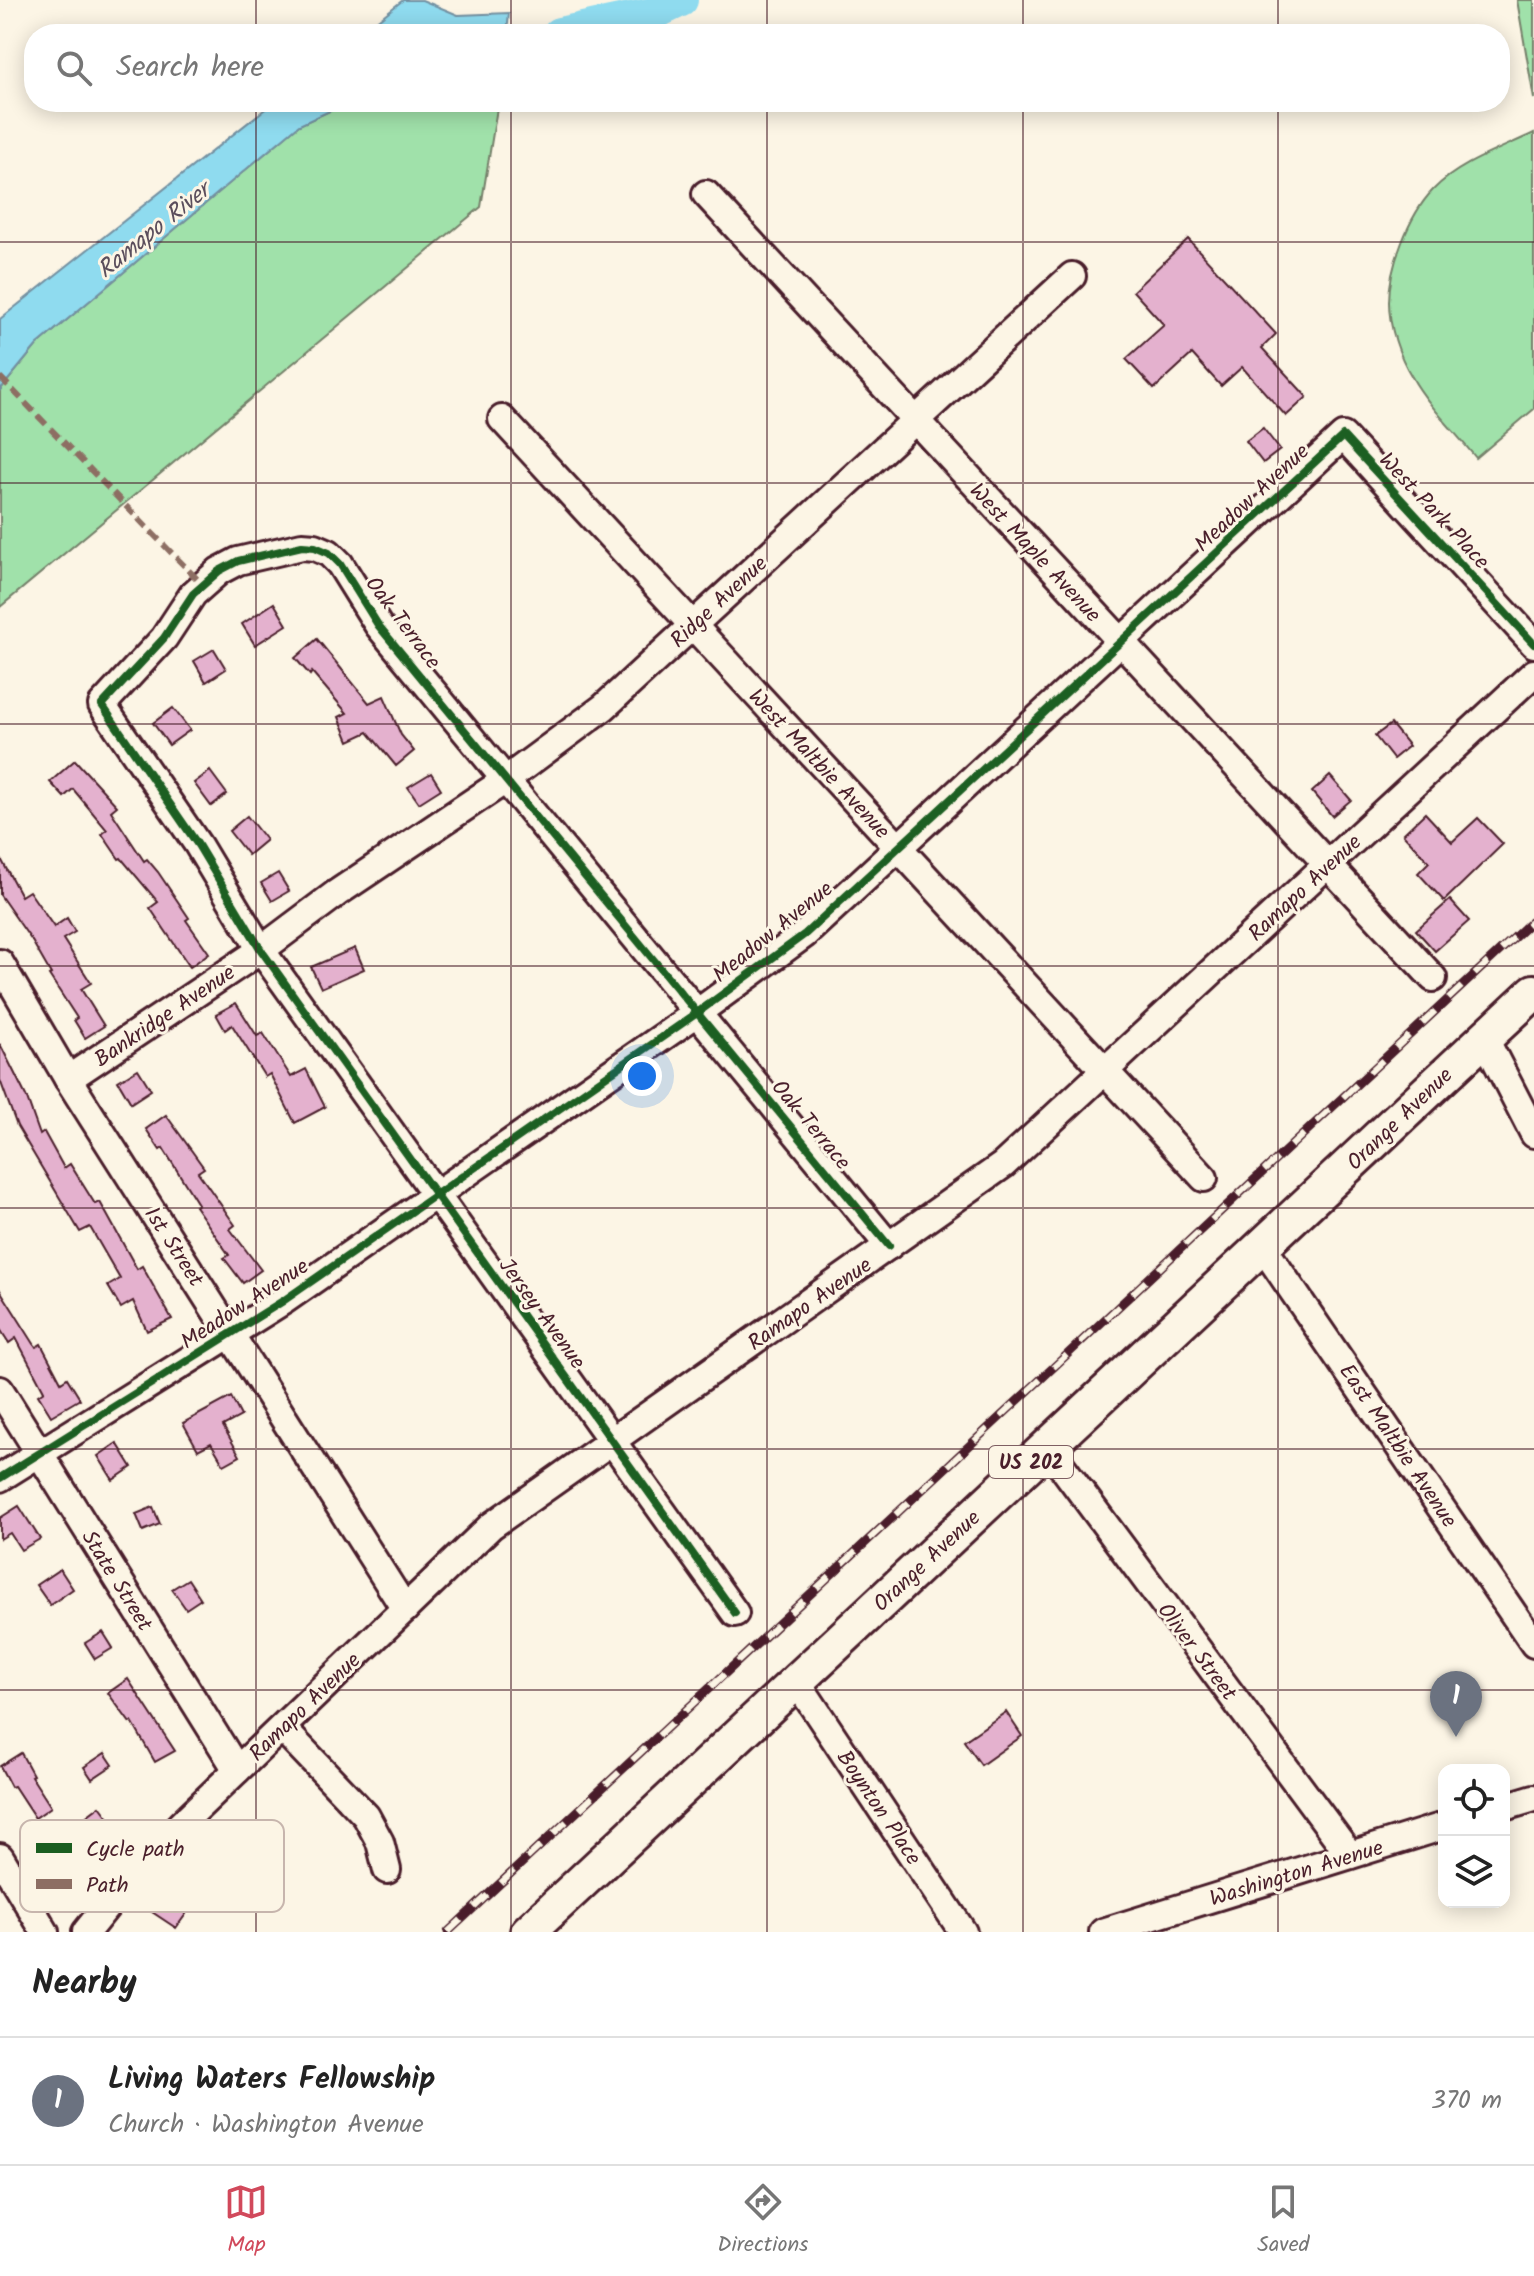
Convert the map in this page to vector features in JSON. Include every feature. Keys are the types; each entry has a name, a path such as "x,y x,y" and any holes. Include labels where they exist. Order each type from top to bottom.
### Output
{"main road":[{"name":"Orange Avenue","path":"528,1932 1534,992"}],"street":[{"name":"West Maple Avenue","path":"706,194 1433,978"},
{"name":"Ridge Avenue","path":"337,893 507,779 604,707 1072,276"},
{"name":"West Maltbie Avenue","path":"502,419 1204,1178"},
{"name":"Meadow Avenue","path":"0,1478 232,1334 436,1196 805,934 1343,436"},
{"name":"West Park Place","path":"1343,436 1534,644"},
{"name":"Oak Terrace","path":"322,1034 261,950 198,845 102,705 164,638 193,594 219,571 238,561 302,546 329,553 340,564 378,625 889,1246"},
{"name":"Ramapo Avenue","path":"185,1820 491,1526 1003,1165 1534,673"},
{"name":"Bankridge Avenue","path":"68,1079 261,950 337,893"},
{"name":"1st Street","path":"0,963 68,1079 405,1609"},
{"name":"Jersey Avenue","path":"322,1034 735,1613"},
{"path":"1484,1037 1534,1134"},
{"name":"East Maltbie Avenue","path":"1263,1247 1534,1644"},
{"name":"State Street","path":"0,1390 237,1770"},
{"name":"Oliver Street","path":"1047,1446 1350,1855"},
{"name":"Boynton Place","path":"797,1682 963,1932"},
{"path":"282,1728 366,1816 380,1842 387,1870"},
{"path":"1510,1805 1534,1798"},
{"name":"Washington Avenue","path":"1103,1932 1438,1828"},
{"path":"0,1857 20,1890"},
{"path":"33,1912 45,1932"},
{"name":"Ramapo Avenue","path":"86,1932 102,1912"}],"green space":[{"path":"1517,0 1534,0 1534,99"},
{"path":"327,112 496,112 481,207 0,607 0,390 37,345 299,125"},
{"path":"1534,133 1534,409 1476,458 1425,397 1403,360 1389,312 1392,273 1416,213 1443,180 1468,164"}],"water":[{"path":"403,0 422,0 458,15 509,13 508,24 373,24"},
{"path":"261,112 327,112 299,125 37,345 0,390 0,319"}],"building":[{"path":"1188,239 1276,334 1262,348 1307,397 1286,416 1242,367 1221,386 1192,354 1154,389 1126,359 1164,325 1133,291"},
{"path":"1263,428 1280,450 1263,463 1246,441"},
{"path":"274,603 287,625 255,645 242,624"},
{"path":"317,639 369,703 384,696 401,735 414,751 396,766 368,732 349,741 339,717 347,713 312,672 310,675 295,658"},
{"path":"214,649 226,669 206,682 194,661"},
{"path":"173,708 190,730 169,745 153,723"},
{"path":"1391,724 1409,746 1393,759 1375,736"},
{"path":"75,760 117,806 111,811 144,861 147,859 158,872 209,953 190,967 150,908 158,902 119,859 102,834 107,830 73,789 64,797 50,782"},
{"path":"210,771 227,794 211,806 194,783"},
{"path":"431,773 441,789 419,803 408,787"},
{"path":"1330,776 1351,800 1332,816 1312,792"},
{"path":"1425,813 1452,842 1478,818 1503,844 1444,901 1418,873 1429,862 1403,834"},
{"path":"247,816 266,840 248,855 229,831"},
{"path":"0,857 21,896 29,891 54,927 67,918 75,932 63,939 91,983 81,989 104,1026 85,1038 74,1020 77,1018 49,975 32,941 0,895"},
{"path":"278,873 289,891 272,901 261,883"},
{"path":"1450,900 1469,921 1435,951 1416,930"},
{"path":"355,948 364,969 321,988 311,967"},
{"path":"236,1003 257,1036 263,1033 291,1077 306,1069 325,1107 295,1123 270,1074 265,1077 232,1025 225,1030 216,1014"},
{"path":"0,1044 26,1096 40,1135 44,1132 64,1168 70,1164 95,1204 100,1202 137,1269 142,1266 172,1319 147,1331 133,1301 121,1308 108,1286 120,1279 90,1227 80,1232 17,1126 0,1080"},
{"path":"138,1069 151,1090 131,1103 118,1081"},
{"path":"166,1115 204,1168 198,1172 235,1225 230,1229 261,1270 243,1283 224,1258 229,1255 195,1206 198,1204 163,1148 160,1150 146,1129"},
{"path":"0,1290 36,1347 41,1344 61,1382 67,1378 80,1399 51,1416 38,1395 44,1391 16,1338 9,1343 0,1329"},
{"path":"231,1397 241,1416 223,1426 240,1456 224,1465 211,1443 198,1450 183,1423"},
{"path":"117,1443 132,1467 113,1480 98,1456"},
{"path":"19,1506 40,1539 21,1550 10,1533 0,1539 0,1518"},
{"path":"153,1507 160,1524 143,1531 136,1514"},
{"path":"60,1569 73,1589 50,1605 36,1585"},
{"path":"188,1579 201,1599 186,1609 172,1589"},
{"path":"103,1632 113,1648 95,1659 85,1643"},
{"path":"128,1679 175,1751 155,1762 132,1722 108,1693"},
{"path":"1006,1712 1022,1736 981,1765 964,1741"},
{"path":"21,1753 31,1776 51,1807 35,1818 14,1786 11,1787 0,1766"},
{"path":"105,1753 113,1765 92,1779 84,1767"},
{"path":"100,1806 110,1820 81,1820"},
{"path":"152,1912 186,1914 176,1928"}],"waterway":[{"name":"Ramapo River","path":"606,24 652,14 681,0"}],"railway":[{"path":"448,1932 1534,919"}],"marked path":[{"path":"0,377 202,584"}],"cycle path":[{"path":"0,1478 283,1301 697,1013 805,934 1343,436 1534,644"},
{"path":"735,1613 261,950 198,845 102,705 164,638 193,594 219,571 238,561 302,546 329,553 340,564 378,625 889,1246"}],"place":[{"name":"Living Waters Fellowship","path":"1456,1737"}]}
